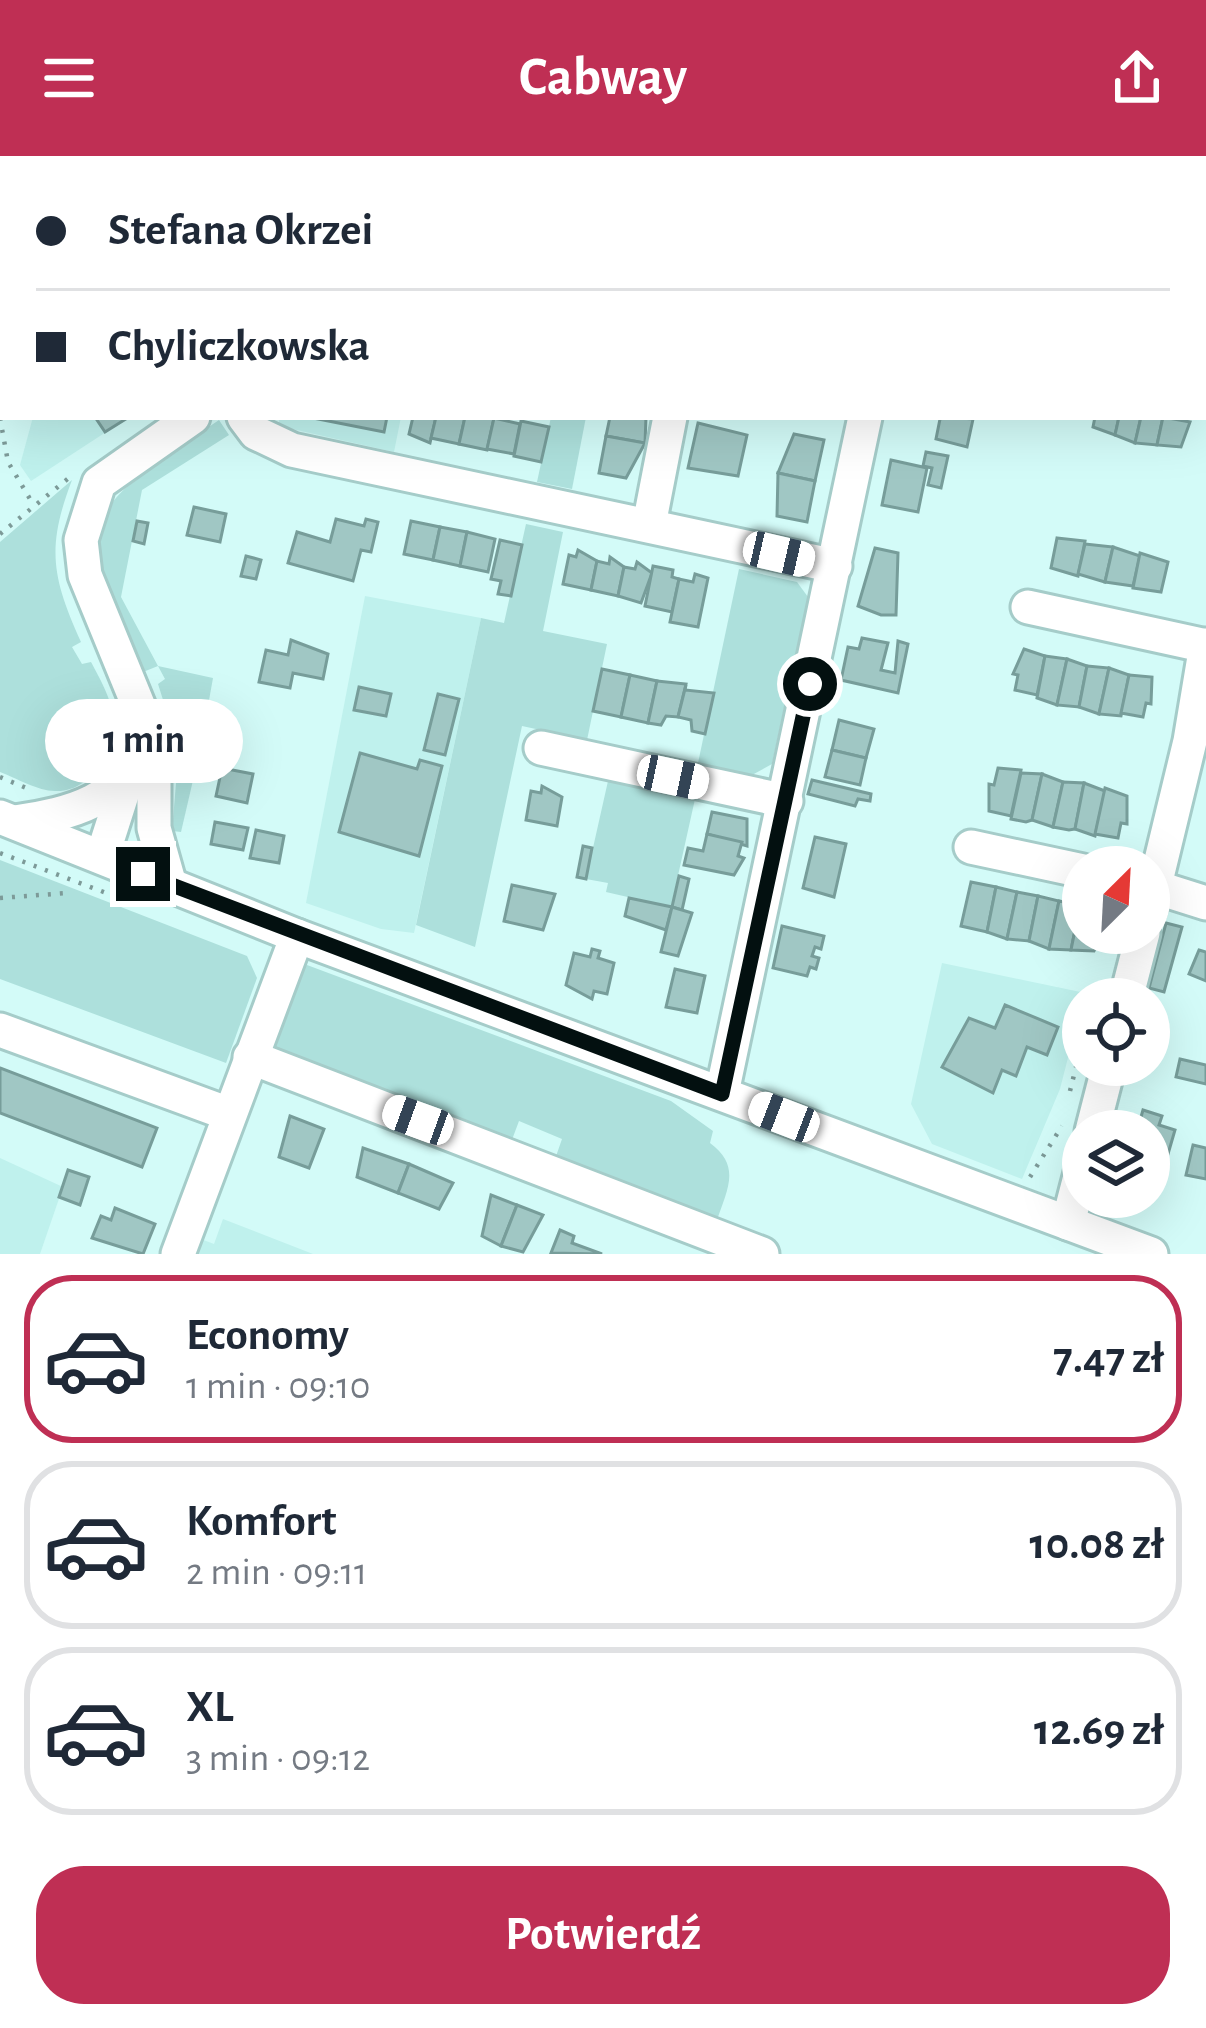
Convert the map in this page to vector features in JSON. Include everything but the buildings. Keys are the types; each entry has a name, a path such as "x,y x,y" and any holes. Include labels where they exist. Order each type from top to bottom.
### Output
{"street":[{"path":"109,860 137,757 139,707 85,575 81,541 99,483 189,420"},
{"path":"246,420 256,433 292,450 835,566"},
{"path":"649,525 669,420"},
{"path":"722,1094 864,420"},
{"path":"1028,607 1206,646 1198,742 1166,846"},
{"path":"541,748 786,801"},
{"path":"137,757 154,767 158,855 170,884"},
{"path":"7,820 76,812 100,800 137,757"},
{"path":"109,860 138,840 153,799"},
{"path":"7,820 297,936 1151,1254"},
{"path":"971,847 1062,866"},
{"path":"1170,897 1206,903"},
{"path":"178,1254 297,936"},
{"path":"0,1030 229,1114"},
{"path":"250,1057 762,1253"},
{"path":"1068,1223 1069,1218"}],"path":[{"path":"0,420 8,462 33,504"},
{"path":"0,534 75,474"},
{"path":"0,777 44,795"},
{"path":"0,898 67,892"},
{"path":"1023,1186 1060,1133 1072,1086"}],"shaded area":[{"path":"32,420 124,420 31,481 20,465"},
{"path":"219,420 229,435 142,490 121,597 158,666 143,672 120,620 99,548 102,522 138,477"},
{"path":"279,420 400,420 394,452 279,426"},
{"path":"550,420 585,420 572,489 537,482"},
{"path":"72,480 58,525 59,580 81,642 72,647 82,664 91,662 109,700 114,725 104,760 88,779 55,791 0,772 0,542"},
{"path":"526,524 563,532 543,631 607,644 587,740 522,726 475,947 416,925 481,618 504,623"},
{"path":"739,569 797,582 808,597 772,764 752,775 698,763"},
{"path":"365,596 481,618 414,933 381,929 306,903"},
{"path":"158,666 213,678 201,745 178,747 158,684 165,679"},
{"path":"178,760 197,763 181,832 172,831"},
{"path":"608,781 695,799 671,907 606,892 608,883 586,879"},
{"path":"0,860 247,956 257,978 226,1063 0,979"},
{"path":"942,963 1062,988 1062,1081 1022,1179 932,1144 911,1104"},
{"path":"307,965 671,1101 713,1131 710,1143 726,1161 729,1179 716,1223 554,1162 562,1139 519,1121 510,1145 276,1051 274,1029 299,970"},
{"path":"0,1158 63,1187 40,1254 0,1254"},
{"path":"223,1219 313,1254 161,1254 172,1228 214,1244"}],"route":[{"path":"143,874 722,1094 810,684"}]}
